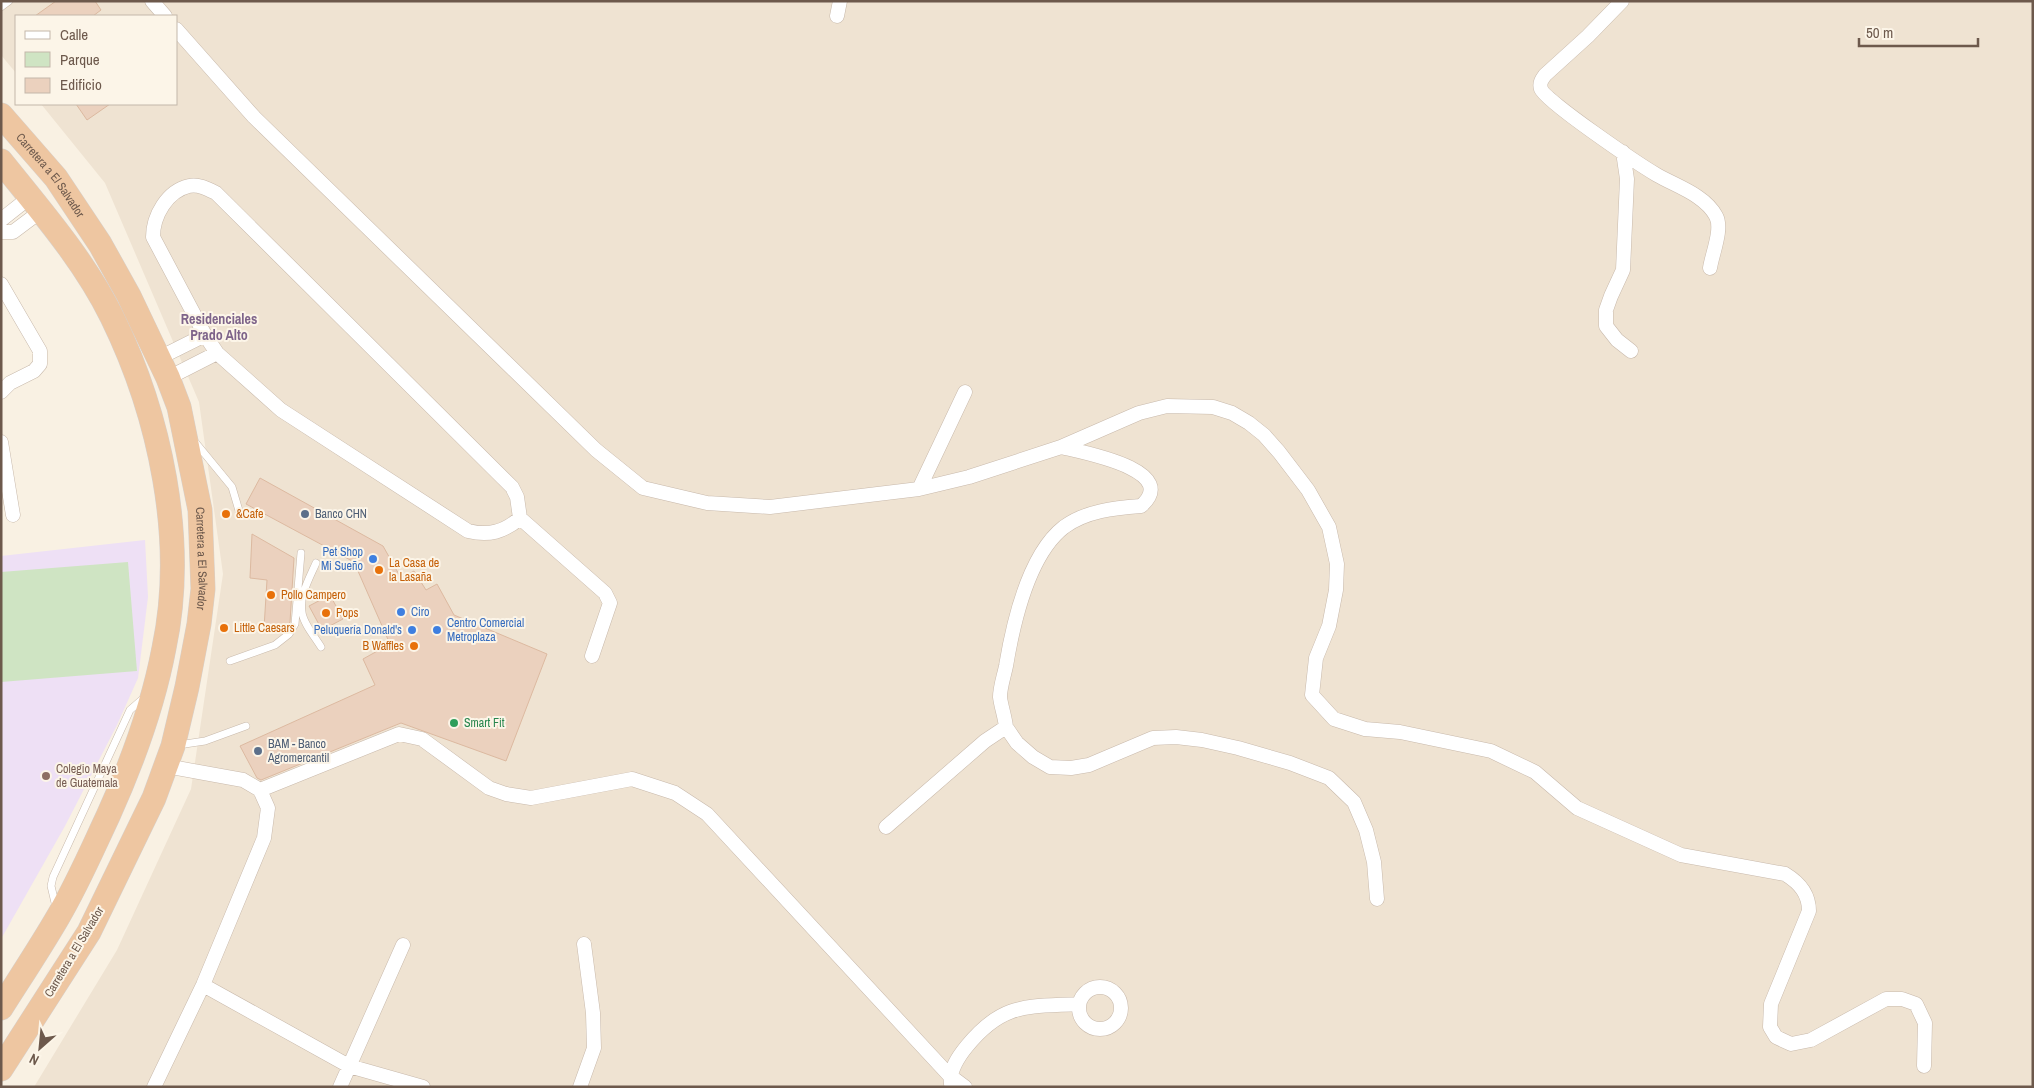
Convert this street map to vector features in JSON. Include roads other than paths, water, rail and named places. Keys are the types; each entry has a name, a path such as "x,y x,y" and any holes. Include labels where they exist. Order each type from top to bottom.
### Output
{"highway":[{"name":"Carretera a El Salvador","path":"1,115 56,178 100,244 129,296 164,368 179,407 200,510 203,589 199,624 187,687 170,756 154,798 108,816 81,875 59,916 1,1008"},
{"name":"Carretera a El Salvador","path":"1,161 77,257 112,316 149,411 164,480 172,548 165,647 131,807 89,932 1,1069"}],"street":[{"path":"152,1 164,15"},
{"path":"837,16 840,1"},
{"path":"1622,1 1588,36 1552,68 1540,83 1540,88 1549,99 1623,152 1700,199 1716,216 1719,225 1710,268"},
{"path":"178,31 254,117 596,450 643,488 707,503 770,507 920,489 969,476 1061,447 1139,413 1167,406 1213,407 1232,413 1249,423 1279,452 1308,490 1329,527 1337,564 1336,590 1329,626 1316,658 1312,695 1334,719 1365,729 1400,732 1491,751 1535,772 1577,808 1680,854 1785,874 1797,881 1809,902 1809,911 1771,1004 1770,1027 1776,1037 1791,1044 1811,1040 1886,999 1902,999 1916,1004 1924,1023 1924,1066"},
{"path":"1623,152 1627,179 1623,270 1606,310 1606,326 1617,340 1631,351"},
{"path":"520,518 510,527 496,533 481,534 468,531 281,410 217,353 205,335 154,237 153,226 157,214 166,200 178,190 191,186 204,187 216,193 512,487 517,497 520,518 605,593 610,603 592,656"},
{"path":"1,220 35,204"},
{"path":"1,232 13,232 35,204"},
{"path":"1,284 40,351 40,364 34,371 10,383 1,392"},
{"path":"164,368 205,335"},
{"path":"164,368 217,353"},
{"path":"920,489 965,392"},
{"path":"1,442 13,515"},
{"path":"1061,447 1129,466 1148,480 1151,489 1146,501 1140,506 1118,508 1079,518 1063,528 1046,546 1032,571 1009,646 1000,696 1006,727 1017,743 1033,757 1050,767 1071,768 1089,765 1153,738 1176,737 1202,740 1238,748 1290,762 1330,778 1354,802 1366,830 1374,862 1377,900"},
{"path":"886,827 985,741 1006,727"},
{"path":"260,790 399,734 422,739 488,788 506,794 531,798 632,779 675,793 707,814 950,1081 965,1087"},
{"path":"154,1087 203,985 264,838 268,808 260,790 242,780 170,756"},
{"path":"580,1087 594,1048 593,1013 584,944"},
{"path":"340,1087 403,946"},
{"path":"203,985 349,1066 423,1087"},
{"path":"950,1081 960,1054 980,1030 1004,1014 1027,1006 1079,1004"}],"lane":[{"path":"1,7 9,1"},
{"path":"184,430 232,487 240,514"},
{"path":"230,661 275,645 289,634 295,624 301,553"},
{"path":"316,563 305,591 302,614 321,647"},
{"path":"59,916 51,886 53,877 130,710 155,689"},
{"path":"170,756 246,726"}],"place":[{"name":"&Cafe","path":"226,514"},
{"name":"Banco CHN","path":"305,514"},
{"name":"Pet Shop Mi Sueño","path":"373,559"},
{"name":"La Casa de la Lasaña","path":"379,570"},
{"name":"Pollo Campero","path":"271,595"},
{"name":"Ciro","path":"401,612"},
{"name":"Pops","path":"326,613"},
{"name":"Little Caesars","path":"224,628"},
{"name":"Peluquería Donald's","path":"412,630"},
{"name":"Centro Comercial Metroplaza","path":"437,630"},
{"name":"B Waffles","path":"414,646"},
{"name":"Smart Fit","path":"454,723"},
{"name":"BAM - Banco Agromercantil","path":"258,751"},
{"name":"Colegio Maya de Guatemala","path":"46,776"}],"district":[{"name":"Residenciales Prado Alto","path":"219,328"}]}
